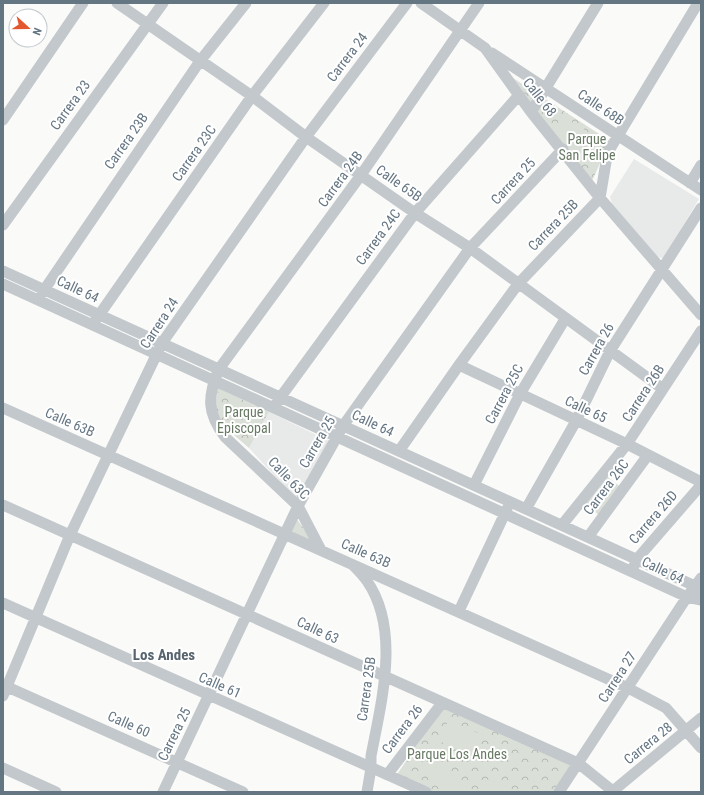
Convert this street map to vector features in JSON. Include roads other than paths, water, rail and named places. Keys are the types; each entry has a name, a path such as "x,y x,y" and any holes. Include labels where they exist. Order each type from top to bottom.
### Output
{"street":[{"path":"3,120 83,3"},
{"name":"Calle 65B","path":"117,3 252,96 306,137 470,248 565,319 663,389"},
{"name":"Carrera 23","path":"3,225 147,23 163,3"},
{"name":"Carrera 23B","path":"38,300 43,289 200,60 246,3"},
{"name":"Carrera 23C","path":"93,325 98,314 252,96 324,3"},
{"name":"Carrera 24","path":"4,689 37,618 70,535 107,455 162,343 306,137 407,3"},
{"name":"Calle 68","path":"421,3 485,48 531,112 563,149 600,198 661,271 701,315"},
{"name":"Carrera 24B","path":"219,369 361,175 479,3"},
{"path":"531,112 598,3"},
{"name":"Carrera 25B","path":"399,451 458,365 518,284 600,198 606,162 617,136 698,3"},
{"name":"Calle 68B","path":"485,48 701,190"},
{"name":"Carrera 24C","path":"274,408 280,397 415,212 519,95"},
{"name":"Carrera 25","path":"163,792 298,506 343,426 470,248 563,149"},
{"path":"690,183 701,165"},
{"name":"Carrera 26","path":"526,509 576,421 610,351 701,208"},
{"name":"Calle 64","path":"3,271 637,559 698,582 701,600 687,597 3,284"},
{"name":"Carrera 25C","path":"474,485 520,394 565,319"},
{"name":"Carrera 26B","path":"562,525 627,444 701,331"},
{"name":"Calle 65","path":"458,365 627,444 701,483"},
{"name":"Calle 63C","path":"219,369 210,392 211,410 216,425 225,437 298,506 321,550"},
{"name":"Calle 63B","path":"3,408 628,688 666,708 701,748"},
{"name":"Carrera 26C","path":"588,537 648,456"},
{"path":"412,471 418,460"},
{"name":"Carrera 26D","path":"631,571 637,559 701,483"},
{"path":"459,611 511,502"},
{"name":"Calle 63","path":"3,505 248,614 385,678 578,763 613,791"},
{"name":"Carrera 25B","path":"351,563 368,582 379,606 386,636 385,678 371,756"},
{"name":"Carrera 27","path":"559,792 698,582"},
{"name":"Calle 61","path":"3,603 426,792"},
{"name":"Calle 60","path":"4,689 177,761 243,792"},
{"name":"Carrera 26","path":"387,775 442,703"},
{"name":"Carrera 28","path":"613,791 701,718"},
{"name":"Carrera 26","path":"367,792 371,768 371,756"},
{"path":"3,768 56,792"}],"district":[{"name":"Los Andes","path":"164,655"}],"park label":[{"name":"Parque San Felipe","path":"587,148"},
{"name":"Parque Episcopal","path":"244,420"},
{"name":"Parque Los Andes","path":"457,754"}]}
